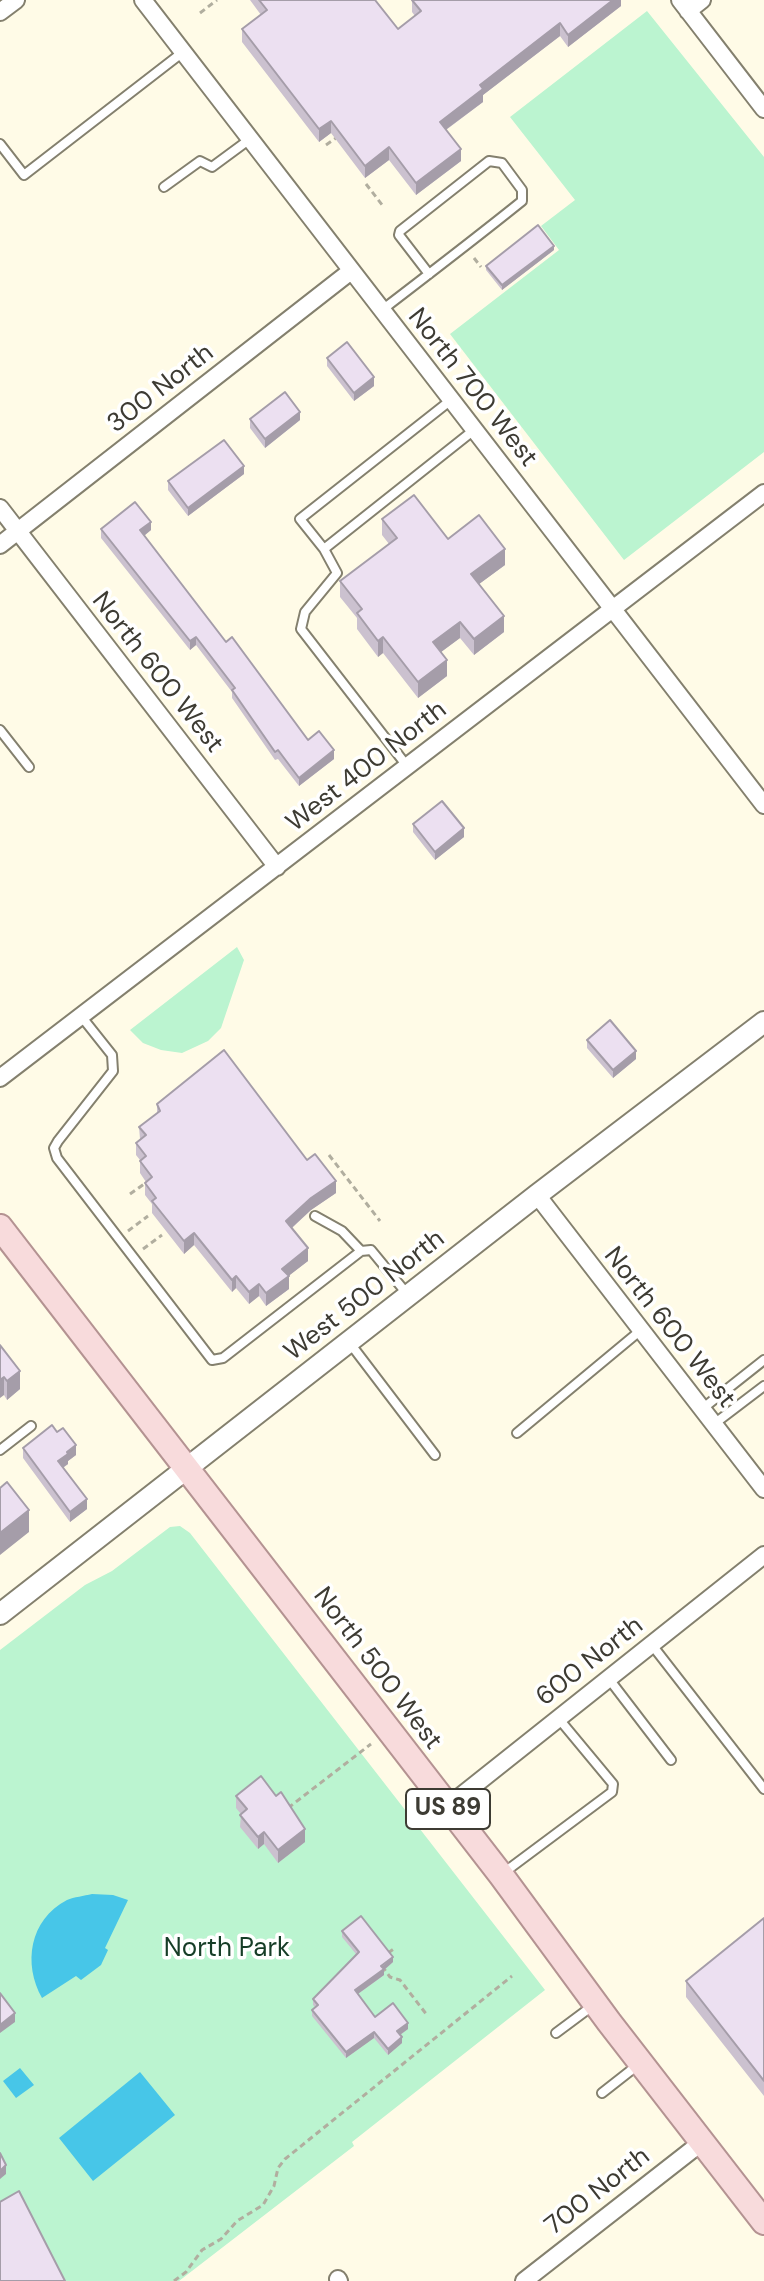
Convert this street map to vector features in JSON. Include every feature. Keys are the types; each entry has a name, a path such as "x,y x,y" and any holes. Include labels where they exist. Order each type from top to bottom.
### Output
{"main road":[{"name":"North 500 West","path":"0,1227 501,1875 595,2004 764,2222"}],"street":[{"path":"0,12 16,0"},
{"name":"North 700 West","path":"143,0 764,805"},
{"path":"702,0 684,5 764,109"},
{"name":"300 North","path":"0,545 351,271"},
{"name":"West 400 North","path":"0,1078 764,493"},
{"name":"North 600 West","path":"0,508 277,867"},
{"name":"West 500 North","path":"0,1614 764,1022"},
{"name":"North 600 West","path":"537,1195 714,1425 761,1479"},
{"name":"600 North","path":"447,1807 764,1555"},
{"name":"700 North","path":"524,2281 702,2142"}],"lane":[{"path":"0,144 24,175 183,52"},
{"path":"164,187 200,161 212,167 250,139"},
{"path":"382,310 429,274 522,201 522,190 502,163 489,161 400,231 399,235 429,274"},
{"path":"407,766 301,629 305,612 337,573 324,549 300,519 451,400"},
{"path":"324,549 474,430"},
{"path":"0,730 29,767"},
{"path":"81,1016 112,1055 113,1071 54,1148 57,1158 212,1360 223,1358 361,1251 371,1250 409,1295"},
{"path":"315,1216 342,1231 361,1251"},
{"path":"517,1433 641,1330"},
{"path":"349,1341 435,1455"},
{"path":"702,1409 764,1360"},
{"path":"714,1425 764,1386"},
{"path":"0,1450 31,1426"},
{"path":"652,1644 764,1789"},
{"path":"609,1679 671,1760"},
{"path":"501,1875 612,1792 613,1784 558,1718"},
{"path":"556,2033 595,2004"},
{"path":"602,2093 640,2063"}],"path":[{"path":"200,13 217,0"},
{"path":"326,145 336,138"},
{"path":"366,184 383,206"},
{"path":"329,1155 380,1221"},
{"path":"130,1194 147,1182"},
{"path":"118,1238 148,1216"},
{"path":"133,1257 162,1235"},
{"path":"285,1810 389,1730"},
{"path":"386,1954 395,1948"},
{"path":"378,1960 390,1977 400,1980 427,2015"},
{"path":"174,2281 186,2272 202,2250 221,2239 237,2221 263,2205 274,2186 278,2168 285,2159 512,1976"}],"green space":[{"path":"647,11 764,157 764,452 624,560 450,334 559,250 541,226 575,200 510,117"},
{"path":"237,947 244,960 221,1028 208,1041 182,1053 143,1043 130,1030"},
{"name":"North Park","path":"180,1526 190,1533 545,1990 352,2142 354,2146 179,2281 0,2281 0,1650 85,1585 112,1571 170,1527"}],"water":[{"path":"92,1894 113,1895 128,1900 105,1948 108,1950 101,1965 81,1980 76,1976 42,1998 33,1971 33,1944 37,1931 44,1919 67,1900"},
{"path":"20,2068 34,2085 16,2098 3,2081"},
{"path":"140,2072 175,2115 93,2181 59,2138"}],"building":[{"path":"259,0 375,0 398,29 421,11 412,0 613,0 568,35 560,23 480,85 483,89 440,122 461,149 416,183 389,147 365,166 331,121 319,129 242,29 267,10"},
{"path":"538,225 554,246 502,285 486,266"},
{"path":"347,342 374,377 354,393 327,358"},
{"path":"285,392 300,412 265,439 250,419"},
{"path":"224,440 244,466 188,508 168,481"},
{"path":"414,495 448,539 479,515 505,549 471,574 504,616 474,639 460,622 433,642 447,660 418,682 383,637 378,641 357,613 362,609 340,581 397,538 382,519"},
{"path":"135,502 151,522 140,530 226,642 232,637 308,740 319,731 334,750 299,778 278,750 275,752 232,690 235,688 196,637 190,641 101,529"},
{"path":"442,801 464,828 435,852 413,824"},
{"path":"610,1020 636,1051 613,1070 587,1040"},
{"path":"224,1050 307,1160 315,1154 336,1181 286,1221 308,1248 282,1269 289,1276 266,1293 259,1284 249,1292 236,1276 232,1280 194,1233 184,1241 152,1201 156,1198 145,1183 152,1177 140,1161 146,1156 136,1143 146,1135 139,1127 160,1111 157,1104"},
{"path":"0,1345 20,1371 7,1381 4,1377 0,1380"},
{"path":"52,1425 57,1432 63,1428 76,1445 58,1461 87,1499 70,1512 23,1448"},
{"path":"7,1482 29,1510 0,1533 0,1488"},
{"path":"261,1776 276,1796 281,1792 305,1829 278,1850 264,1832 258,1837 240,1815 247,1809 236,1796"},
{"path":"361,1916 393,1957 381,1966 384,1969 355,1990 375,2017 393,2003 408,2023 397,2031 402,2037 388,2049 374,2032 346,2052 312,2010 318,2005 313,1999 359,1952 342,1931"},
{"path":"764,1918 764,2081 686,1981"},
{"path":"0,1993 15,2013 0,2025"},
{"path":"0,2153 6,2165 0,2171"},
{"path":"19,2191 65,2281 0,2281 0,2202"}]}
